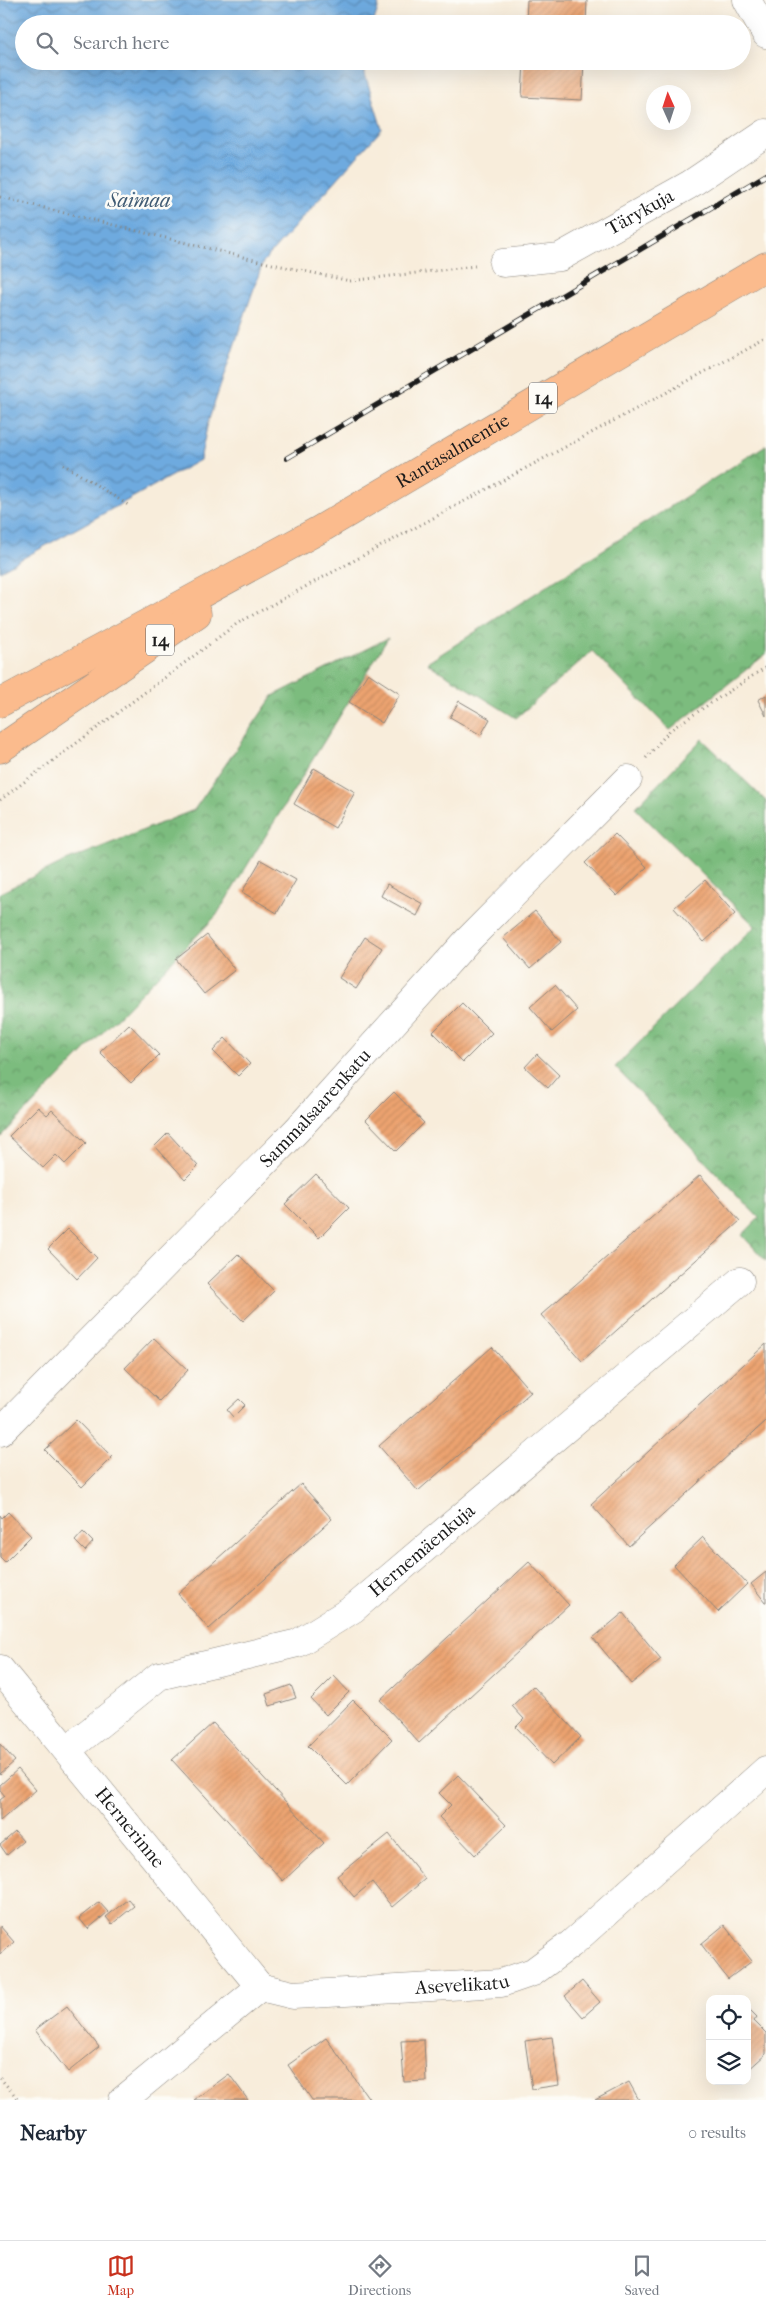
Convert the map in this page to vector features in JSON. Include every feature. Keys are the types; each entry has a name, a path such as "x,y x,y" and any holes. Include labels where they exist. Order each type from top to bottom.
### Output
{"highway":[{"name":"Rantasalmentie","path":"0,703 319,530 766,266"},
{"name":"Rantasalmentie","path":"0,749 319,530"}],"street":[{"path":"747,0 765,30"},
{"name":"Tärykuja","path":"503,262 560,258 689,185 766,134"},
{"name":"Sammalsaarenkatu","path":"0,1432 297,1130 468,940 628,779"},
{"name":"Hernemäenkuja","path":"67,1750 159,1676 298,1643 353,1609 740,1280"},
{"name":"Hernerinne","path":"0,1669 260,1987"},
{"name":"Asevelikatu","path":"260,1987 293,1995 501,1983 533,1972 571,1944 766,1770"},
{"path":"123,2100 260,1987"}],"path":[{"path":"0,197 263,262 350,281 503,262"},
{"path":"0,800 238,622 766,339"},
{"path":"63,464 128,505"},
{"path":"628,779 670,730 766,667"},
{"path":"0,2078 19,2100"}],"green space":[{"path":"766,445 766,654 670,730 592,651 516,718 427,663"},
{"path":"388,638 216,916 0,1138 0,893 61,863 194,810 273,696"},
{"path":"702,739 766,801 766,1261 742,1235 759,1218 615,1067 755,926 635,808"}],"water":[{"name":"Saimaa","path":"0,0 374,0 379,5 376,15 15,15 15,70 364,70 382,129 263,262 208,422 200,460 0,571"}],"building":[{"path":"527,0 587,0 586,15 526,15"},
{"path":"524,70 584,70 582,100 522,97"},
{"path":"368,673 400,694 382,723 349,702"},
{"path":"766,695 766,716 758,700"},
{"path":"459,701 490,719 481,735 450,717"},
{"path":"314,768 355,792 335,828 294,804"},
{"path":"615,834 647,867 617,896 585,863"},
{"path":"261,860 296,880 277,913 242,892"},
{"path":"705,880 735,914 704,942 674,908"},
{"path":"387,884 423,904 417,916 381,896"},
{"path":"535,911 561,942 530,969 503,938"},
{"path":"207,935 235,970 204,994 176,959"},
{"path":"365,937 382,948 356,989 339,978"},
{"path":"555,985 577,1010 552,1032 530,1007"},
{"path":"462,1003 492,1033 463,1062 433,1032"},
{"path":"129,1024 159,1055 131,1083 100,1052"},
{"path":"225,1038 250,1064 238,1076 213,1051"},
{"path":"537,1054 559,1075 548,1088 525,1067"},
{"path":"394,1092 424,1123 396,1151 366,1120"},
{"path":"38,1107 47,1115 52,1110 86,1143 65,1164 56,1155 43,1168 9,1136"},
{"path":"168,1133 198,1166 185,1179 155,1146"},
{"path":"316,1174 349,1208 319,1238 285,1204"},
{"path":"700,1175 740,1221 582,1361 541,1315"},
{"path":"68,1229 97,1258 77,1279 48,1249"},
{"path":"238,1254 274,1291 243,1321 207,1284"},
{"path":"154,1338 188,1370 159,1401 125,1368"},
{"path":"766,1344 766,1421 629,1546 591,1504"},
{"path":"492,1347 531,1392 418,1491 379,1446"},
{"path":"239,1399 245,1405 233,1417 227,1410"},
{"path":"76,1420 112,1457 82,1487 45,1450"},
{"path":"301,1484 332,1519 209,1629 178,1594"},
{"path":"8,1512 31,1536 5,1562 0,1557 0,1515 2,1518"},
{"path":"83,1532 93,1542 85,1551 75,1541"},
{"path":"703,1537 747,1584 718,1612 674,1565"},
{"path":"529,1562 569,1605 419,1743 380,1700"},
{"path":"766,1572 766,1602 765,1602 751,1584"},
{"path":"623,1613 661,1659 631,1684 593,1638"},
{"path":"334,1676 349,1692 326,1715 311,1699"},
{"path":"291,1685 296,1698 270,1706 266,1694"},
{"path":"533,1686 581,1737 552,1765 516,1727 524,1719 512,1706"},
{"path":"353,1700 392,1739 347,1785 308,1746"},
{"path":"213,1723 324,1843 283,1881 172,1760"},
{"path":"0,1744 15,1761 0,1774"},
{"path":"18,1769 36,1790 0,1821 0,1800 5,1796 0,1790 0,1785"},
{"path":"458,1775 506,1825 475,1855 439,1817 451,1805 439,1793"},
{"path":"15,1832 23,1841 7,1855 0,1845"},
{"path":"389,1834 425,1879 392,1907 372,1882 354,1897 337,1876"},
{"path":"128,1899 134,1906 112,1924 106,1917"},
{"path":"99,1902 108,1912 88,1929 79,1918"},
{"path":"724,1925 752,1961 728,1979 701,1944"},
{"path":"0,1926 14,1942 0,1954"},
{"path":"582,1981 600,2002 583,2017 565,1996"},
{"path":"67,2006 99,2047 68,2072 35,2030"},
{"path":"751,2011 757,2017 754,2021 766,2033 766,2054 751,2067"},
{"path":"552,2037 559,2085 532,2089 525,2041"},
{"path":"326,2038 370,2100 312,2100 288,2065"},
{"path":"424,2040 426,2081 404,2082 401,2041"},
{"path":"229,2074 248,2100 194,2100"},
{"path":"629,2082 639,2100 595,2100"}],"railway":[{"path":"287,458 766,175"}]}
